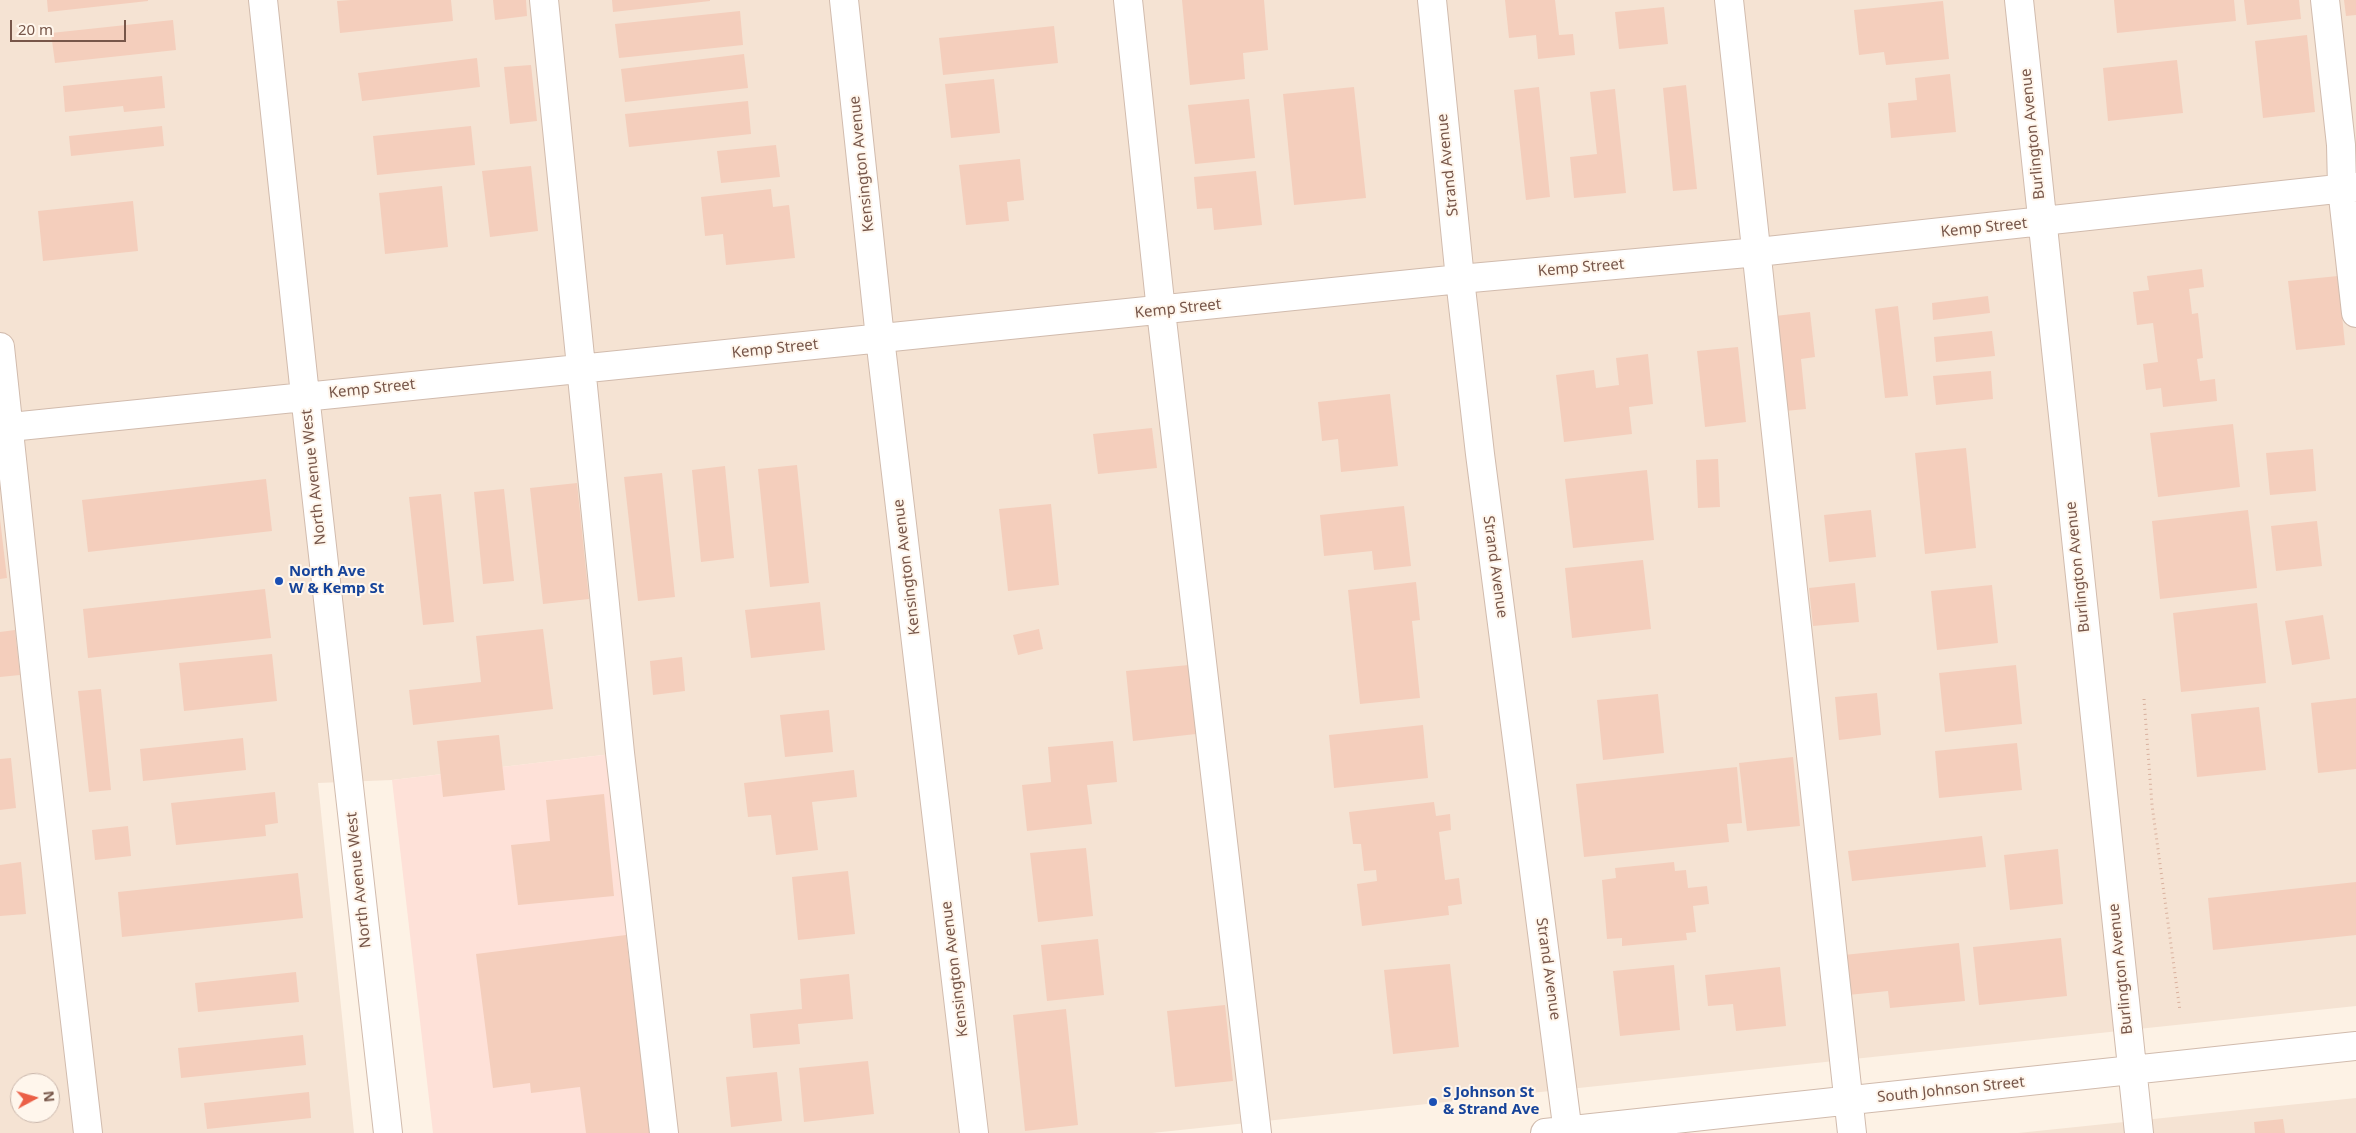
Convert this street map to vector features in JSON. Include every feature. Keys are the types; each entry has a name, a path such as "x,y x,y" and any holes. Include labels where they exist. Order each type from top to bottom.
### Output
{"street":[{"name":"North Avenue West","path":"263,0 305,395 388,1133"},
{"path":"544,0 620,753 664,1133"},
{"name":"Kensington Avenue","path":"844,0 880,338 974,1133"},
{"path":"1128,0 1257,1133"},
{"name":"Strand Avenue","path":"1432,0 1460,279 1560,1132"},
{"path":"1729,0 1758,252 1852,1133"},
{"name":"Burlington Avenue","path":"2019,0 2139,1133"},
{"path":"2325,0 2341,145 2349,188 2356,313"},
{"name":"Kemp Street","path":"4,427 305,395 1162,311 1460,279 1758,252 2349,188"},
{"path":"0,347 4,427 88,1133"},
{"name":"South Johnson Street","path":"1560,1132 2132,1072 2356,1046"}],"path":[{"path":"2144,699 2152,805 2180,1011"}],"shaded area":[{"path":"0,0 2356,0 2356,1006 1152,1133 664,1133 620,753 392,780 318,783 354,1133 0,1133"},
{"path":"620,753 664,1133 433,1133 392,780"},
{"path":"2356,1098 2356,1133 2018,1133"}],"building":[{"path":"47,0 148,0 148,1 48,12"},
{"path":"451,0 453,21 340,33 337,1"},
{"path":"493,0 526,0 527,16 495,20"},
{"path":"612,0 710,0 710,1 613,12"},
{"path":"1182,0 1264,0 1268,50 1243,53 1245,79 1190,85"},
{"path":"1505,0 1555,0 1559,35 1573,34 1575,55 1538,59 1536,35 1509,38"},
{"path":"2114,0 2234,0 2236,21 2117,33"},
{"path":"2244,0 2299,0 2301,19 2247,25"},
{"path":"2344,0 2356,0 2356,15 2346,16"},
{"path":"1943,1 1949,59 1886,65 1884,52 1859,55 1854,10"},
{"path":"1664,7 1668,44 1619,49 1615,12"},
{"path":"740,11 743,45 619,58 615,24"},
{"path":"173,20 176,50 55,63 51,33"},
{"path":"1054,26 1058,63 943,75 939,38"},
{"path":"2307,35 2315,112 2263,118 2255,41"},
{"path":"744,54 748,88 625,102 621,69"},
{"path":"477,58 480,87 362,101 358,73"},
{"path":"2177,60 2183,113 2108,121 2103,68"},
{"path":"531,65 537,121 510,124 504,67"},
{"path":"1950,74 1956,132 1891,138 1888,103 1917,100 1915,78"},
{"path":"162,76 165,108 124,112 123,106 65,112 63,86"},
{"path":"994,79 1000,133 951,138 945,84"},
{"path":"1686,85 1697,189 1673,191 1663,88"},
{"path":"1354,87 1366,198 1294,205 1283,94"},
{"path":"1539,87 1550,197 1526,200 1514,90"},
{"path":"1615,89 1626,193 1574,198 1570,157 1597,154 1590,92"},
{"path":"1249,99 1255,158 1195,164 1188,105"},
{"path":"748,101 751,134 629,147 625,114"},
{"path":"162,126 164,146 71,156 69,136"},
{"path":"471,126 475,165 377,175 373,136"},
{"path":"776,145 780,177 721,183 717,151"},
{"path":"1020,159 1024,200 1007,202 1009,221 966,225 959,165"},
{"path":"531,166 538,231 490,237 482,171"},
{"path":"1256,171 1262,225 1214,230 1212,208 1197,209 1194,177"},
{"path":"442,186 448,247 385,254 379,193"},
{"path":"771,189 773,207 789,205 795,258 726,265 723,234 705,236 701,197"},
{"path":"133,201 138,251 43,261 38,211"},
{"path":"2202,269 2204,287 2189,289 2192,314 2198,313 2203,358 2197,359 2200,381 2215,379 2217,401 2163,407 2161,388 2146,390 2143,364 2158,362 2153,323 2137,325 2133,292 2149,290 2147,276"},
{"path":"2338,276 2345,345 2296,350 2288,281"},
{"path":"1988,296 1990,313 1933,320 1932,303"},
{"path":"1898,306 1908,396 1885,398 1875,309"},
{"path":"1810,312 1815,357 1801,359 1806,409 1785,411 1775,316"},
{"path":"1992,331 1995,356 1936,362 1934,337"},
{"path":"1738,347 1746,422 1705,427 1697,351"},
{"path":"1648,354 1653,404 1629,407 1632,434 1564,442 1556,375 1594,370 1596,388 1619,385 1616,358"},
{"path":"1991,371 1993,399 1936,405 1933,376"},
{"path":"1390,394 1398,466 1341,472 1338,439 1322,441 1318,402"},
{"path":"2233,424 2240,487 2158,497 2150,433"},
{"path":"1152,428 1157,468 1098,474 1093,434"},
{"path":"1966,448 1976,548 1925,554 1915,453"},
{"path":"2313,449 2316,491 2270,495 2266,453"},
{"path":"1718,459 1720,507 1698,508 1696,460"},
{"path":"797,465 809,583 770,587 758,469"},
{"path":"725,466 734,558 701,562 692,470"},
{"path":"1647,470 1654,540 1573,548 1565,479"},
{"path":"662,473 675,597 638,601 624,477"},
{"path":"266,479 272,531 88,552 82,500"},
{"path":"577,483 589,599 543,604 530,488"},
{"path":"504,489 514,581 483,584 474,492"},
{"path":"441,494 454,622 423,625 409,497"},
{"path":"1051,504 1059,585 1008,591 999,509"},
{"path":"1404,506 1411,566 1374,570 1372,551 1324,556 1320,515"},
{"path":"1871,510 1876,557 1829,562 1824,515"},
{"path":"2248,510 2257,588 2160,599 2152,521"},
{"path":"0,519 7,578 0,579"},
{"path":"2317,521 2322,566 2276,571 2271,526"},
{"path":"1643,560 1651,629 1572,638 1565,568"},
{"path":"1416,582 1420,620 1412,621 1420,698 1360,704 1348,590"},
{"path":"1855,583 1859,622 1813,626 1809,588"},
{"path":"1992,585 1998,643 1937,650 1931,591"},
{"path":"265,589 271,638 88,658 83,609"},
{"path":"820,602 825,650 751,658 745,610"},
{"path":"2257,603 2266,683 2181,692 2173,613"},
{"path":"2323,615 2330,659 2292,665 2285,621"},
{"path":"543,629 553,709 413,725 409,690 481,682 476,636"},
{"path":"1039,629 1043,649 1018,655 1013,635"},
{"path":"15,630 20,675 0,677 0,632"},
{"path":"272,654 277,701 184,711 179,663"},
{"path":"682,657 685,691 653,695 650,661"},
{"path":"1189,665 1196,734 1133,741 1126,671"},
{"path":"2016,665 2022,724 1945,732 1939,673"},
{"path":"101,689 111,790 89,792 78,691"},
{"path":"1877,693 1881,735 1839,740 1835,697"},
{"path":"1658,694 1664,753 1603,760 1597,700"},
{"path":"2356,698 2356,769 2318,773 2311,703"},
{"path":"2259,707 2266,770 2197,777 2191,714"},
{"path":"829,710 833,752 785,757 780,715"},
{"path":"1423,725 1428,778 1334,788 1329,735"},
{"path":"499,735 505,790 443,797 437,741"},
{"path":"243,738 246,770 143,781 140,749"},
{"path":"1113,741 1117,782 1087,785 1092,824 1027,831 1022,785 1051,782 1048,747"},
{"path":"2017,743 2022,790 1939,798 1935,751"},
{"path":"1793,757 1800,826 1747,831 1739,763"},
{"path":"11,758 16,808 0,810 0,759"},
{"path":"1737,767 1742,823 1727,824 1729,842 1584,857 1576,784"},
{"path":"854,770 857,797 812,802 818,850 776,855 771,815 748,817 744,783"},
{"path":"275,792 278,823 265,825 266,836 176,845 171,803"},
{"path":"604,794 614,896 518,905 511,845 550,841 546,800"},
{"path":"1434,802 1436,816 1450,814 1451,830 1439,832 1445,880 1459,878 1462,904 1448,906 1449,915 1362,926 1357,884 1377,881 1376,870 1364,871 1361,844 1353,844 1349,812"},
{"path":"128,826 131,856 95,860 92,830"},
{"path":"1982,836 1986,867 1852,881 1848,851"},
{"path":"1086,848 1093,916 1038,922 1030,853"},
{"path":"2058,849 2063,904 2010,910 2004,855"},
{"path":"21,862 26,914 0,916 0,865"},
{"path":"1674,862 1675,871 1686,870 1688,888 1707,886 1709,904 1693,906 1696,932 1686,933 1687,940 1622,946 1622,938 1607,939 1602,880 1616,878 1615,868"},
{"path":"848,871 855,934 798,940 792,877"},
{"path":"298,873 303,918 122,937 118,892"},
{"path":"2356,882 2356,935 2213,950 2208,898"},
{"path":"626,935 650,1133 586,1133 580,1087 531,1093 530,1083 493,1088 476,954"},
{"path":"2061,938 2067,996 1979,1005 1973,947"},
{"path":"1098,939 1104,995 1047,1001 1041,945"},
{"path":"1959,943 1965,1001 1890,1008 1888,991 1848,995 1844,955"},
{"path":"1450,964 1459,1047 1393,1054 1384,970"},
{"path":"1674,965 1680,1030 1620,1036 1613,971"},
{"path":"1780,967 1786,1026 1736,1031 1733,1004 1708,1006 1705,975"},
{"path":"296,972 299,1002 198,1012 195,983"},
{"path":"849,974 853,1019 798,1024 800,1044 753,1048 750,1014 802,1009 800,979"},
{"path":"1225,1005 1233,1081 1175,1087 1167,1011"},
{"path":"1066,1009 1078,1125 1025,1131 1013,1015"},
{"path":"303,1035 306,1065 181,1078 178,1048"},
{"path":"868,1061 874,1114 804,1122 799,1068"},
{"path":"777,1072 782,1121 731,1127 726,1077"},
{"path":"309,1092 311,1118 207,1129 204,1103"},
{"path":"2283,1119 2285,1133 2255,1133 2254,1122"}],"place":[{"name":"North Ave W & Kemp St","path":"279,581"},
{"name":"S Johnson St & Strand Ave","path":"1433,1102"}]}
